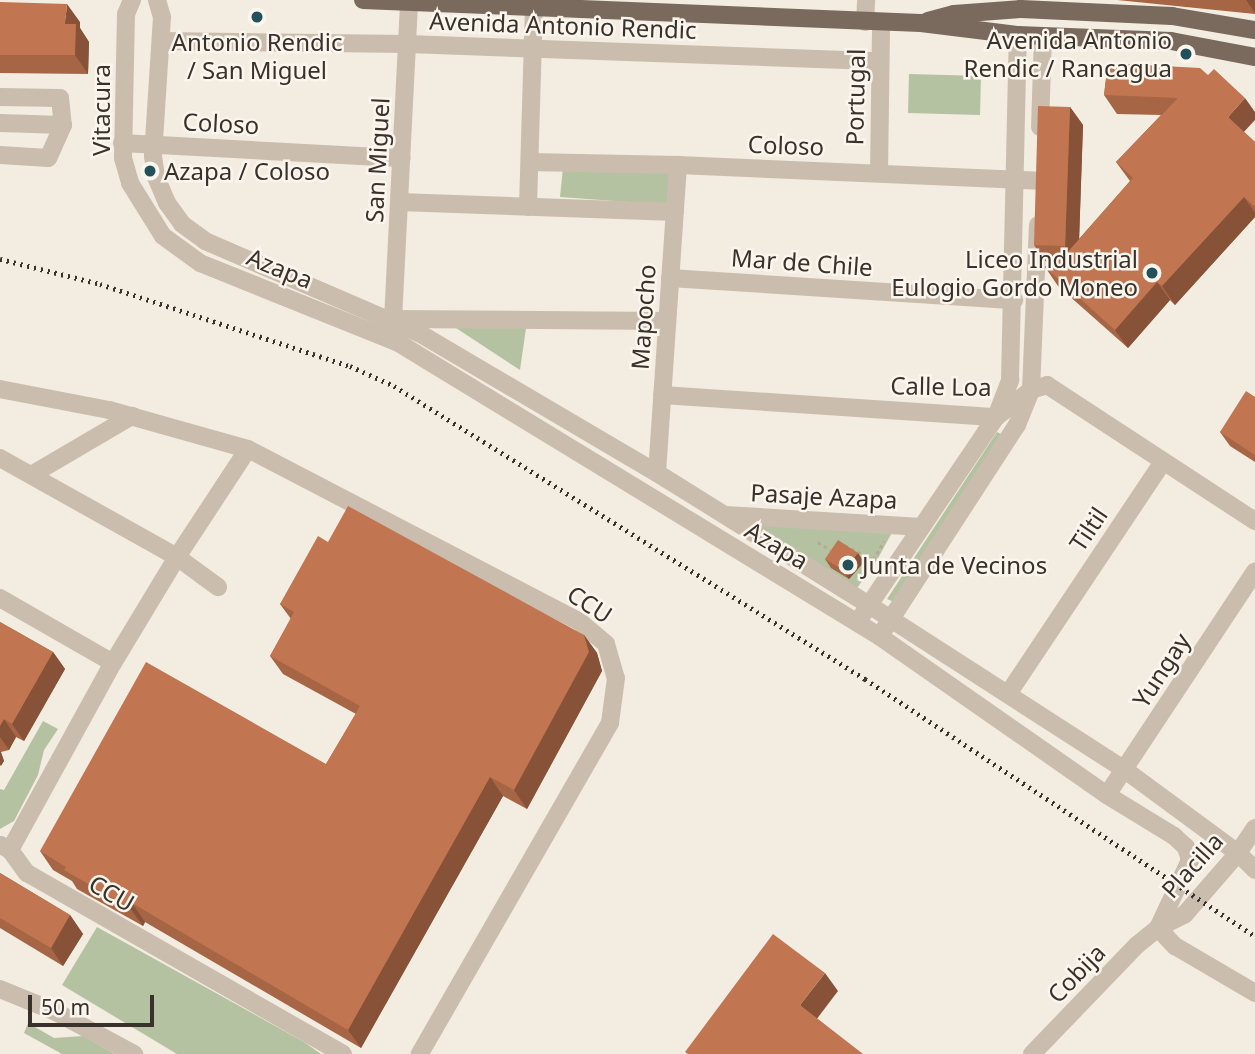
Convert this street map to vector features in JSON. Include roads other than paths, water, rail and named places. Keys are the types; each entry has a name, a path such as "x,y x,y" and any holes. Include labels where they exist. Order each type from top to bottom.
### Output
{"main road":[{"name":"Avenida Antonio Rendic","path":"363,0 534,8 588,5 921,23 1018,35 1171,41 1255,57"},
{"path":"1084,0 1102,12"},
{"name":"Avenida Antonio Rendic","path":"921,23 954,14 1021,5 1045,5 1172,16 1255,30"},
{"path":"1018,35 1021,5"},
{"path":"1043,36 1045,5"}],"street":[{"name":"Vitacura","path":"132,0 126,14 122,143 130,183 148,215"},
{"path":"153,143 162,10 157,0"},
{"name":"Portugal","path":"866,0 880,61 879,173"},
{"name":"San Miguel","path":"393,319 410,4"},
{"path":"528,207 534,8"},
{"path":"857,623 996,417 1010,380 1014,300 1018,35"},
{"path":"1040,141 1043,36"},
{"name":"Avenida Antonio Rendic","path":"161,41 408,44 880,61"},
{"path":"0,97 60,98 63,125 48,158 0,155"},
{"path":"0,123 63,125"},
{"name":"Coloso","path":"122,143 402,158"},
{"name":"Azapa","path":"153,143 156,177 167,203 182,224 205,241 393,319 657,473 869,605 1125,770 1238,853 1255,870"},
{"name":"Coloso","path":"530,162 678,164 879,173 1014,181 1039,188 1031,390"},
{"name":"Mapocho","path":"657,473 678,164"},
{"path":"400,202 675,212"},
{"name":"Azapa","path":"148,215 163,236 200,262 397,342 879,636 1107,795 1174,836 1189,853 1184,875 1157,928"},
{"name":"Mar de Chile","path":"670,278 1014,300"},
{"path":"393,319 667,321"},
{"path":"879,636 1017,425 1031,390 1047,385 1255,521"},
{"name":"CCU","path":"0,389 132,416 248,449 580,622 606,644 616,678 610,723 420,1054"},
{"name":"Calle Loa","path":"662,395 996,417 1031,390"},
{"path":"33,474 132,416"},
{"name":"CCU","path":"248,449 177,557 5,847 27,873 343,1054"},
{"path":"0,458 33,474 177,557 218,587"},
{"name":"Tiltil","path":"1007,694 1163,462"},
{"name":"Pasaje Azapa","path":"723,515 922,527"},
{"name":"Yungay","path":"1107,795 1255,571"},
{"path":"0,598 113,663"},
{"name":"Placilla","path":"1157,928 1185,914 1238,853 1255,828"},
{"path":"1157,928 1175,946 1255,993"},
{"name":"Cobija","path":"1032,1054 1157,928"},
{"path":"0,989 56,1012 134,1054"}],"railway":[{"path":"0,259 100,284 350,366 394,386 865,679 1255,936"}],"place":[{"name":"Antonio Rendic / San Miguel","path":"257,17"},
{"name":"Avenida Antonio Rendic / Rancagua","path":"1186,54"},
{"name":"Azapa / Coloso","path":"150,171"},
{"name":"Liceo Industrial Eulogio Gordo Moneo","path":"1152,273"},
{"name":"Junta de Vecinos","path":"848,565"}]}
